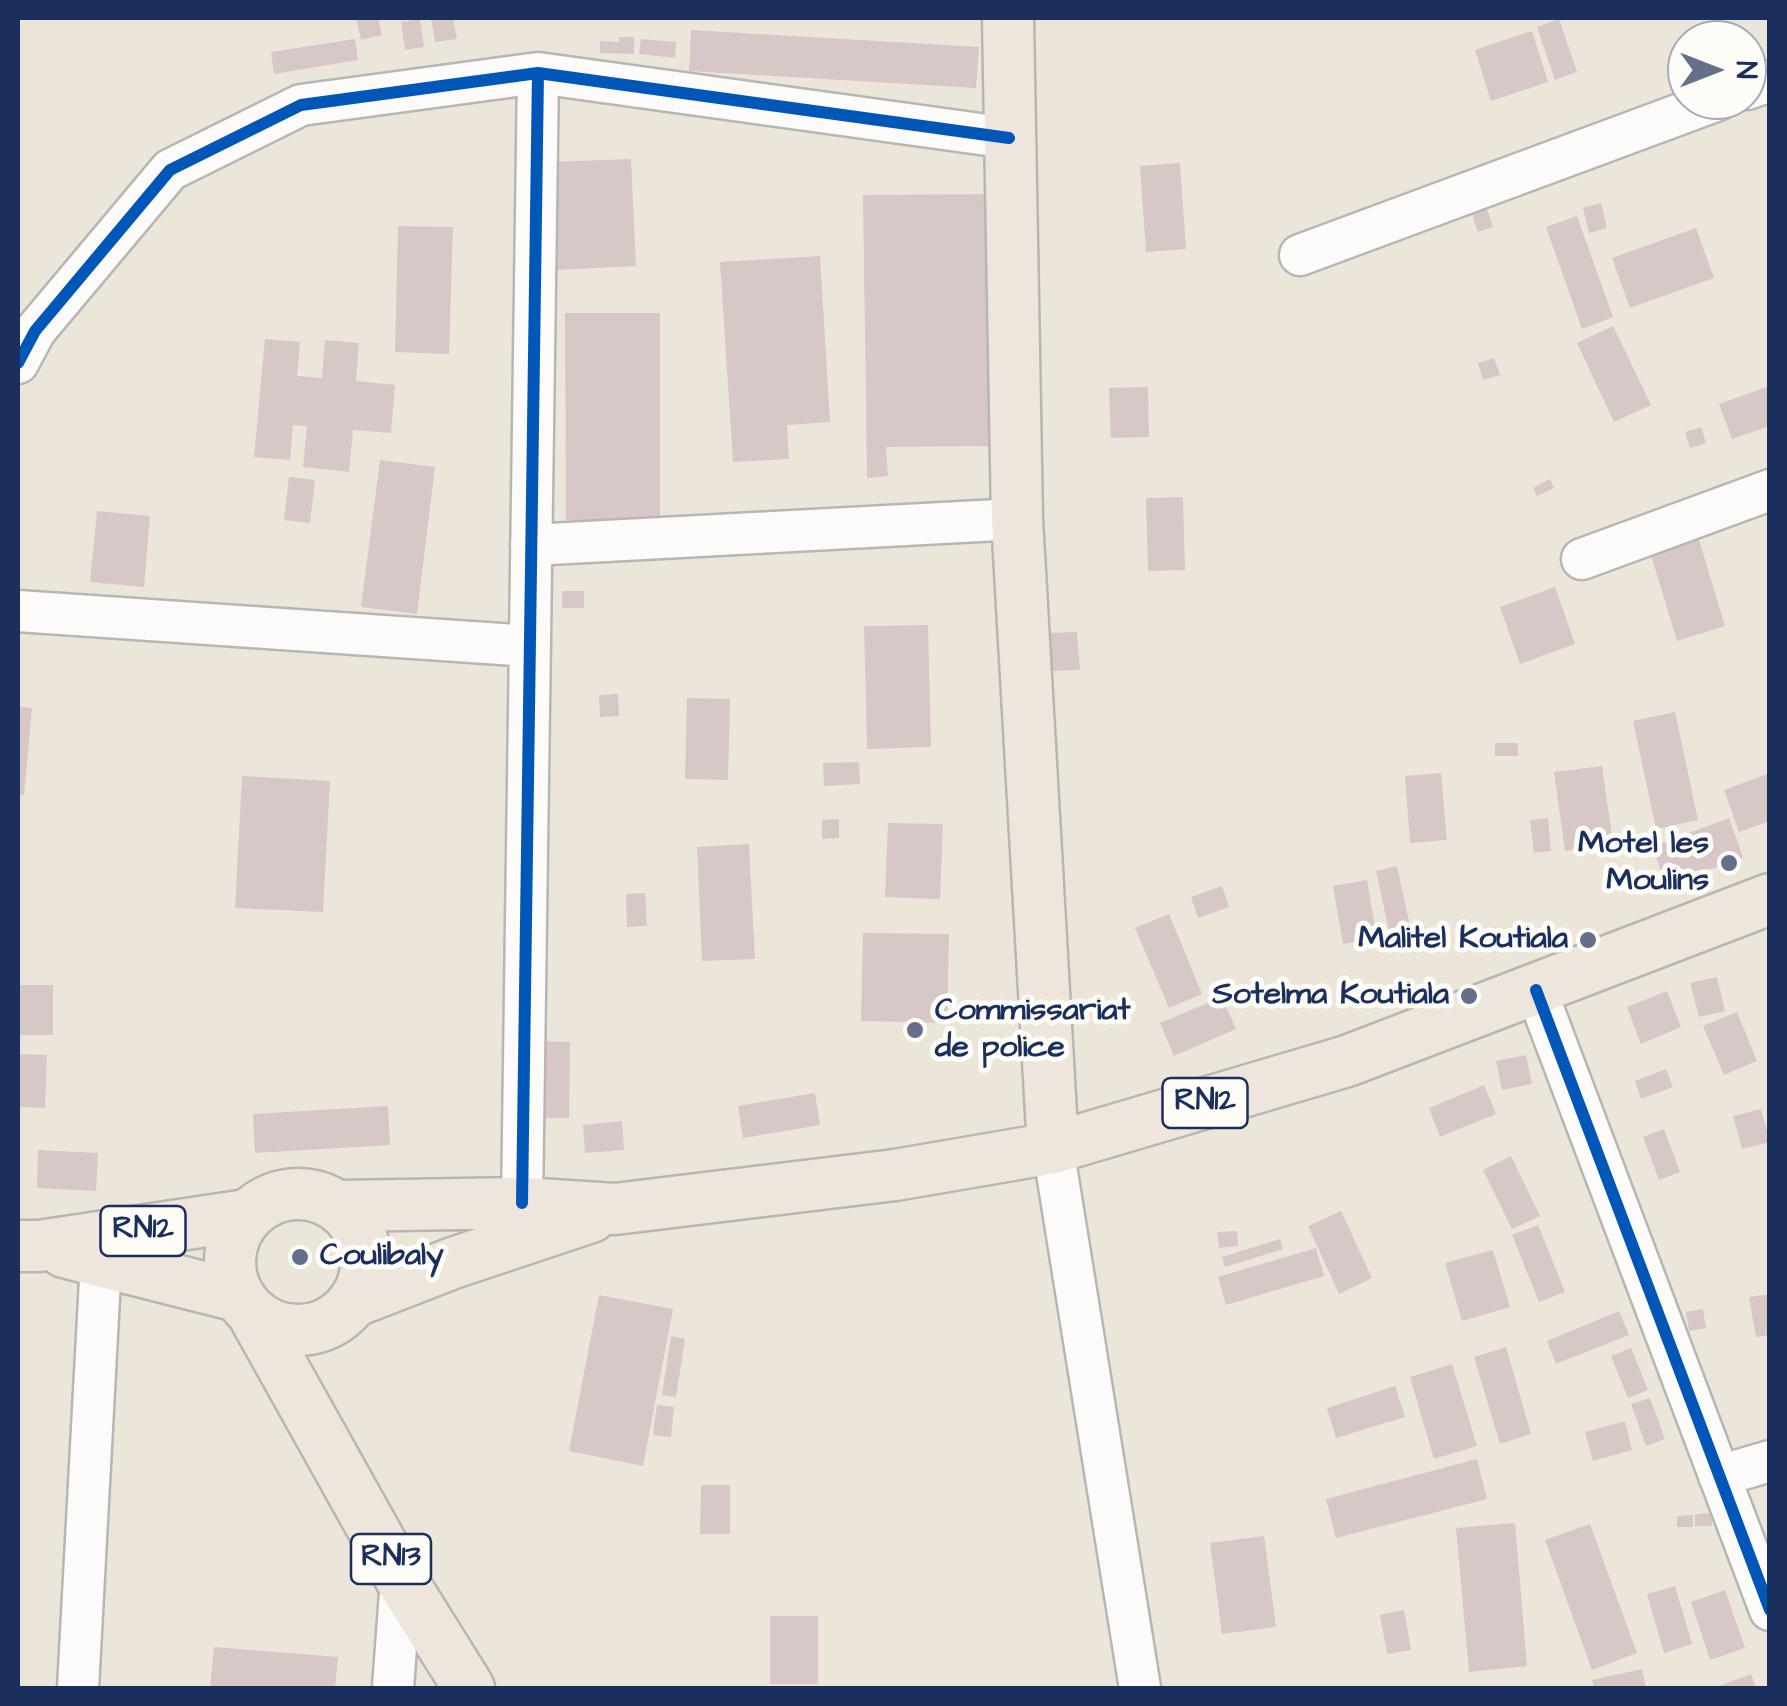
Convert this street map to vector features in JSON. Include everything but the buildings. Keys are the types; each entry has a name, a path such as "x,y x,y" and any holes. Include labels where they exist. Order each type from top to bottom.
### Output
{"main road":[{"path":"1008,18 1017,520 1053,1148"},
{"name":"RN12","path":"339,1206 522,1203 615,1209 896,1175 1053,1148 1347,1061 1770,899"},
{"path":"319,1425 344,1310 366,1266 363,1242 339,1206 300,1193 276,1196 247,1214 234,1236 229,1258 246,1305 271,1325 294,1330 318,1328 344,1310"},
{"name":"RN12","path":"344,1310 452,1263 615,1209"},
{"name":"RN12","path":"28,1246 247,1214"},
{"name":"RN12","path":"28,1246 101,1261 246,1305"},
{"name":"RN13","path":"246,1305 319,1425 401,1579 469,1688"}],"street":[{"path":"18,363 36,331 170,170 302,105 538,72 1009,138"},
{"path":"522,1203 538,72"},
{"path":"1300,254 1667,119"},
{"path":"1582,560 1770,490"},
{"path":"531,544 1017,520"},
{"path":"18,611 530,646"},
{"path":"1536,990 1770,1610"},
{"path":"1053,1148 1140,1688"},
{"path":"78,1688 101,1261"},
{"path":"1719,1476 1770,1461"},
{"path":"392,1688 401,1579"}],"cycle path":[{"path":"18,363 35,331 170,170 301,105 538,73 1009,138"},
{"path":"522,1203 538,73"},
{"path":"1536,990 1770,1610"}],"place":[{"name":"Motel les Moulins","path":"1729,863"},
{"name":"Malitel Koutiala","path":"1588,940"},
{"name":"Sotelma Koutiala","path":"1469,996"},
{"name":"Commissariat de police","path":"915,1030"},
{"name":"Coulibaly","path":"300,1257"}]}
